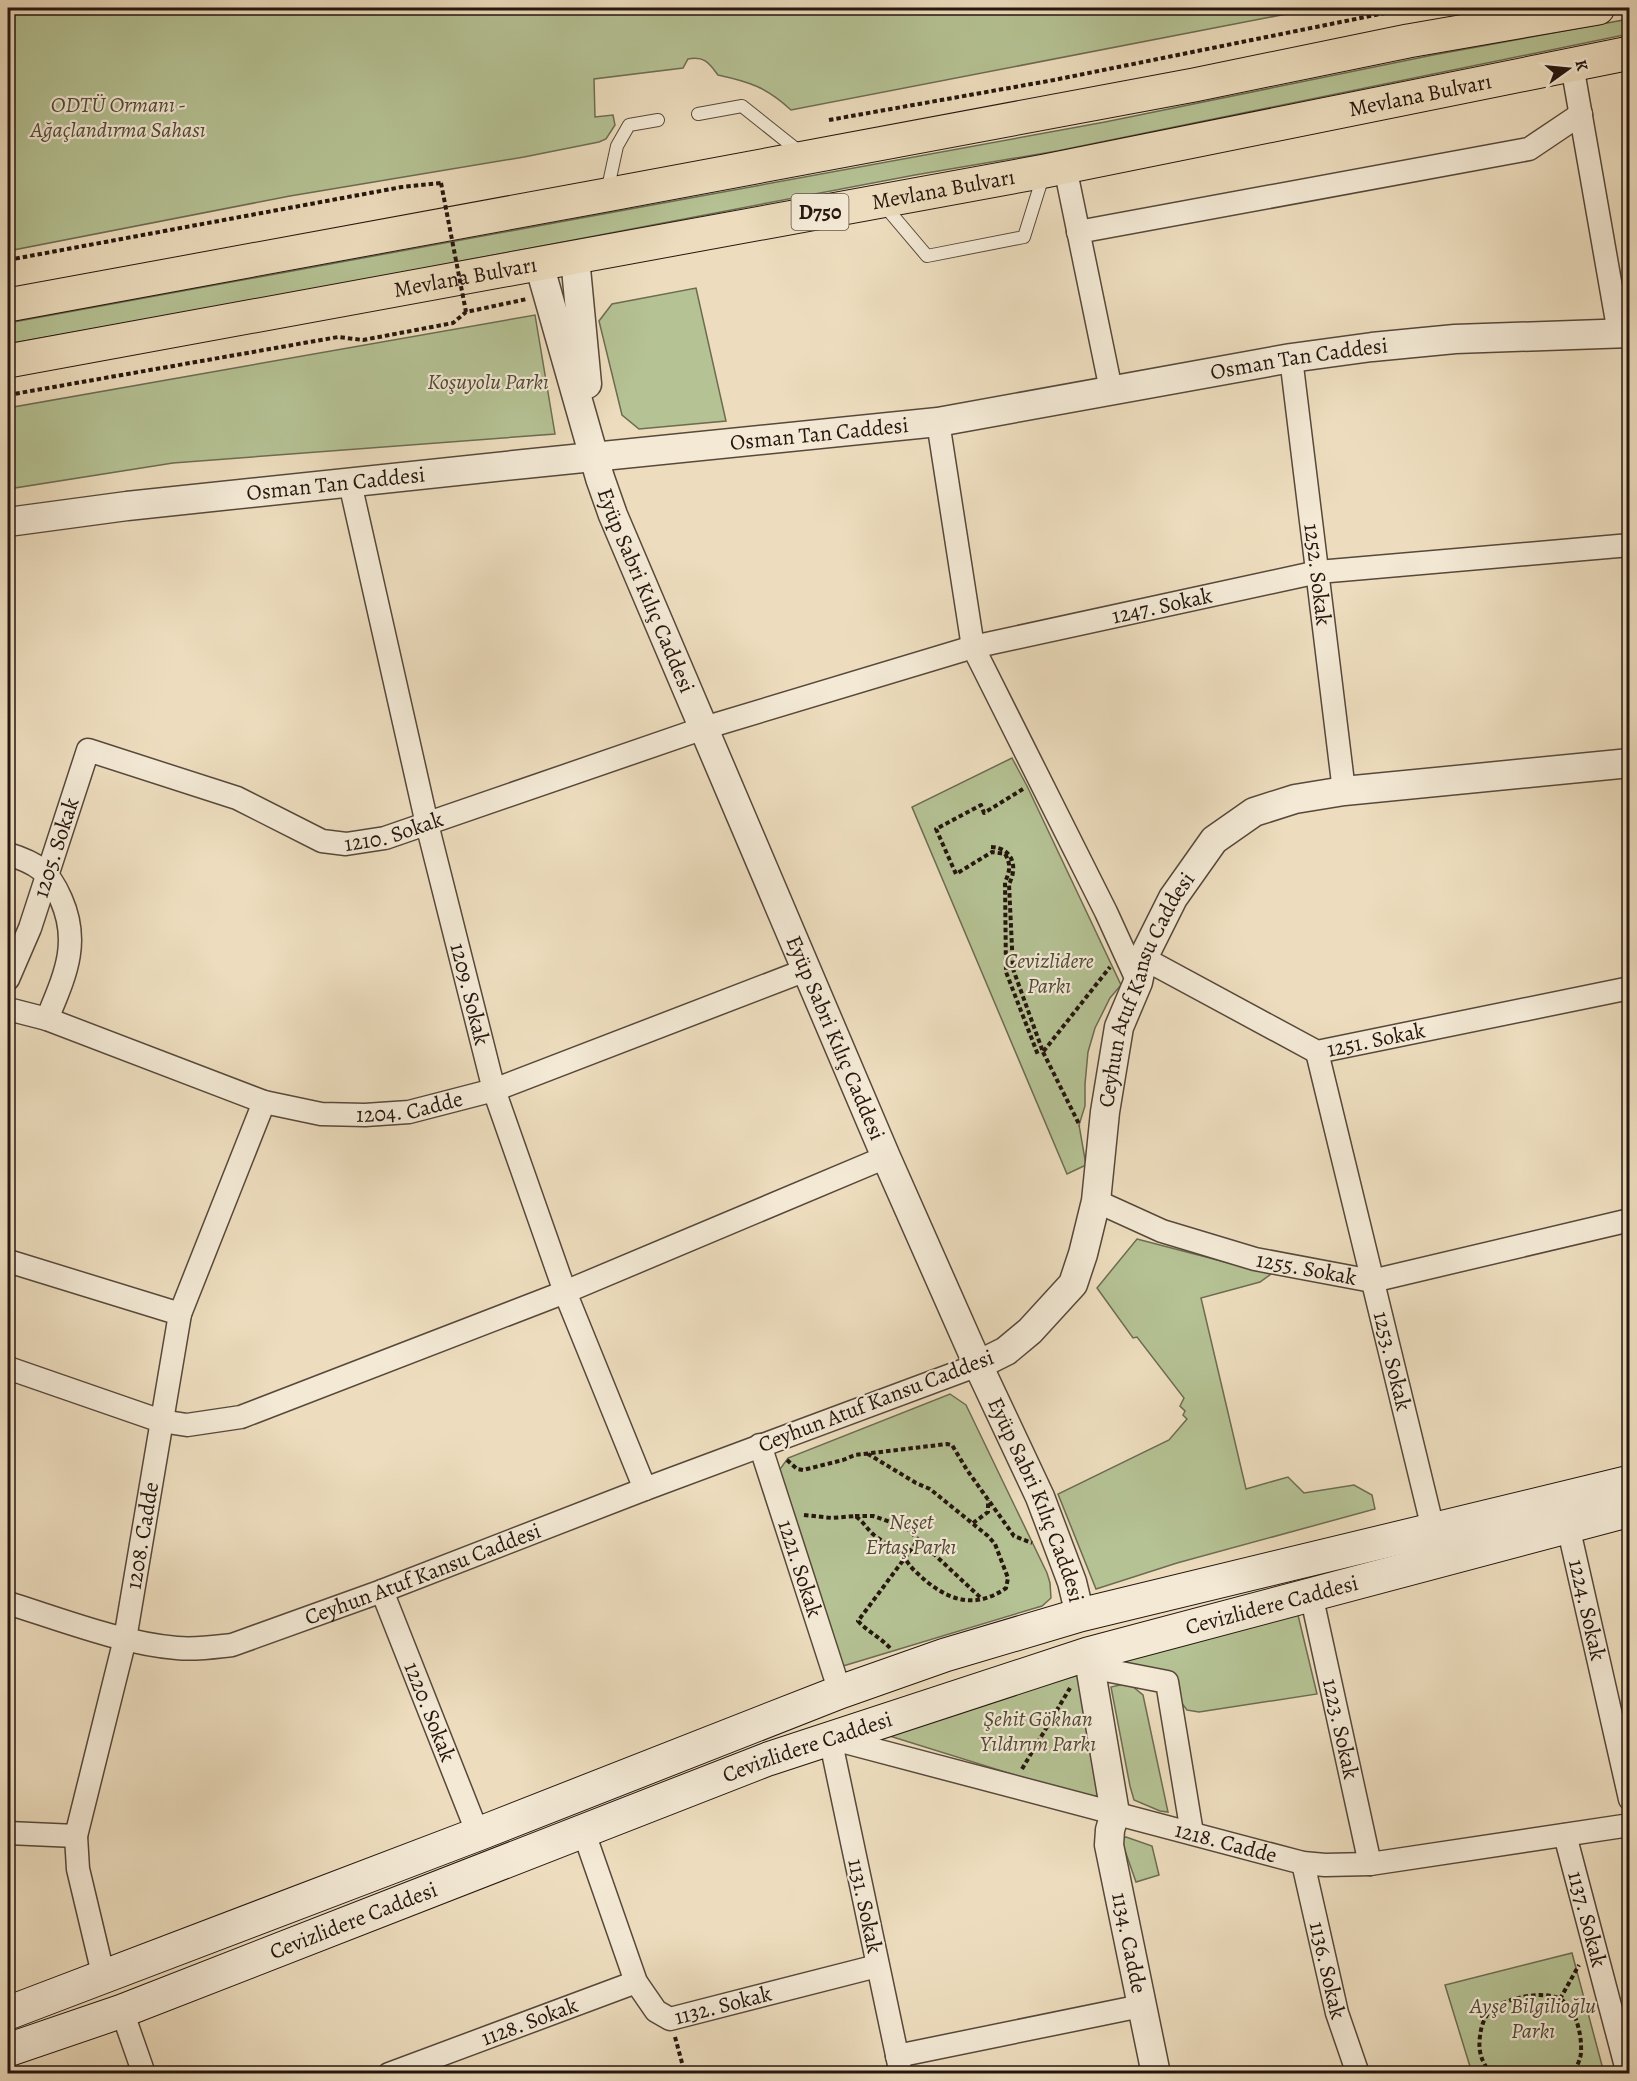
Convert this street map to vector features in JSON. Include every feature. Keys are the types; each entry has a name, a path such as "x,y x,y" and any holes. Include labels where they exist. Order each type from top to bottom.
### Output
{"highway":[{"name":"D750","path":"8,305 1194,85 1408,41 1598,8"},
{"name":"Mevlana Bulvarı","path":"8,361 1055,169 1629,53"}],"main road":[{"name":"Cevizlidere Caddesi","path":"8,2013 478,1834 840,1692 945,1655 1080,1615 1629,1482"},
{"name":"Cevizlidere Caddesi","path":"8,2050 122,2011 583,1830 768,1759 830,1738 1311,1594 1629,1510"}],"street":[{"path":"1572,65 1624,333"},
{"path":"1078,232 1529,149 1581,114"},
{"path":"1055,169 1078,232 1111,390"},
{"name":"Eyüp Sabri Kılıç Caddesi","path":"566,311 575,258"},
{"name":"Eyüp Sabri Kılıç Caddesi","path":"539,264 566,311 594,458 613,514 886,1157 978,1365 1040,1497 1072,1582 1080,1615"},
{"name":"Osman Tan Caddesi","path":"8,522 127,506 938,422 1291,358 1372,347 1455,339 1624,333"},
{"name":"1252. Sokak","path":"1291,358 1344,790"},
{"path":"938,422 973,647 1106,912 1135,963"},
{"name":"1209. Sokak","path":"350,483 428,824 494,1090 566,1292 645,1489"},
{"name":"1247. Sokak","path":"704,728 973,647 1318,572 1629,545"},
{"name":"1210. Sokak","path":"88,750 237,798 314,838 346,844 385,838 704,728"},
{"name":"1205. Sokak","path":"8,979 30,928 88,750"},
{"name":"Ceyhun Atuf Kansu Caddesi","path":"8,1603 125,1639 177,1648 232,1645 382,1592 760,1445 978,1365 1006,1351 1030,1331 1072,1284 1083,1254 1096,1201 1105,1112 1119,1027 1135,963 1173,898 1214,840 1254,812 1294,799 1344,790 1629,763"},
{"path":"8,854 25,859 48,874 69,916 71,946 64,976 47,1019"},
{"name":"1251. Sokak","path":"1135,963 1317,1052 1629,988"},
{"name":"1204. Cadde","path":"8,1009 47,1019 264,1102 321,1114 365,1115 409,1112 494,1090 806,970"},
{"name":"1253. Sokak","path":"1317,1052 1433,1529"},
{"name":"1208. Cadde","path":"104,1978 78,1869 76,1836 125,1639 180,1314 264,1102"},
{"path":"8,1368 161,1421 187,1425 242,1417 566,1292 886,1157"},
{"name":"1255. Sokak","path":"1096,1201 1162,1231 1255,1259 1372,1281 1629,1220"},
{"path":"8,1261 180,1314"},
{"name":"1221. Sokak","path":"760,1445 840,1692"},
{"name":"1224. Sokak","path":"1568,1526 1629,1799"},
{"name":"1220. Sokak","path":"382,1592 478,1834"},
{"name":"1223. Sokak","path":"1311,1594 1370,1864"},
{"path":"1115,1813 1089,1662 1167,1682 1192,1833"},
{"name":"1218. Cadde","path":"830,1738 1303,1863 1370,1864 1629,1825"},
{"name":"1131. Sokak","path":"830,1738 899,2065"},
{"name":"1134. Cadde","path":"1115,1813 1109,1845 1156,2073"},
{"name":"1132. Sokak","path":"583,1830 636,1982 656,2012 670,2019 877,1966"},
{"path":"8,1833 76,1836"},
{"name":"1137. Sokak","path":"1565,1835 1628,2073"},
{"name":"1136. Sokak","path":"1303,1863 1337,2013 1358,2073"},
{"name":"1128. Sokak","path":"389,2073 636,1982"},
{"path":"899,2065 1141,2006"},
{"path":"122,2011 144,2073"}],"lane":[{"path":"698,114 742,105 806,158"},
{"path":"606,195 617,146 629,125 658,120"},
{"path":"880,201 927,256 1024,237 1055,169"}],"path":[{"path":"830,120 1054,80 1410,8"},
{"path":"8,260 402,187 441,183 466,312"},
{"path":"8,395 338,337 363,340 453,323 466,312 516,301"},
{"path":"1038,1055 1006,972 1005,882 1009,872 1009,861 1005,854 992,852 956,874 936,829 981,806 984,813 1039,780"},
{"path":"991,847 1000,847 1009,852 1013,862 1014,876 1009,884 1013,969 1043,1052 1100,1167"},
{"path":"1043,1052 1135,963"},
{"path":"787,1460 797,1469 803,1470 855,1455 952,1445 1014,1536 1033,1543"},
{"path":"855,1516 873,1534 904,1558 915,1571 944,1594 969,1601 995,1596 1006,1588 1008,1578 995,1544 973,1523 930,1489 868,1454"},
{"path":"973,1523 988,1512 988,1499"},
{"path":"801,1515 832,1518 878,1517 905,1527 982,1599"},
{"path":"893,1651 881,1637 866,1630 858,1621 919,1539"},
{"path":"1014,1786 1078,1675 1089,1662"},
{"path":"1560,1999 1593,1941"},
{"path":"1491,2073 1482,2063 1479,2047 1482,2024 1493,2008 1513,1998 1539,1995 1560,1999 1572,2012 1579,2029 1582,2054 1574,2073"},
{"path":"670,2019 685,2073"}],"green space":[{"name":"ODTÜ Ormanı - Ağaçlandırma Sahası","path":"8,8 1317,8 791,110 757,86 718,75 703,60 688,59 683,68 594,79 595,117 613,115 615,125 606,139 599,142 524,157 290,196 8,251"},
{"path":"1629,19 1629,34 1057,151 915,175 305,291 8,344 8,323 1105,122 1433,55"},
{"path":"696,288 726,421 639,429 622,415 599,321 612,304"},
{"name":"Koşuyolu Parkı","path":"535,315 555,434 173,463 8,489 8,408"},
{"name":"Cevizlidere Parkı","path":"1012,758 1121,985 1110,998 1095,1028 1088,1052 1085,1106 1079,1125 1086,1165 1067,1174 912,807"},
{"path":"1137,1239 1271,1274 1260,1282 1201,1298 1246,1489 1288,1477 1304,1493 1354,1485 1372,1495 1375,1509 1177,1563 1096,1589 1058,1494 1169,1440 1187,1419 1183,1415 1185,1411 1180,1406 1184,1398 1137,1337 1133,1338 1097,1288"},
{"name":"Neşet Ertaş Parkı","path":"950,1394 966,1405 1047,1573 1051,1598 1042,1606 843,1666 778,1472 788,1458"},
{"path":"1297,1611 1317,1694 1199,1712 1187,1710 1180,1701 1180,1690 1174,1675 1135,1668 1122,1659"},
{"name":"Şehit Gökhan Yıldırım Parkı","path":"1078,1675 1099,1795 1089,1798 880,1733"},
{"path":"1124,1684 1132,1686 1143,1695 1168,1812 1134,1800 1111,1687"},
{"path":"1126,1837 1152,1846 1159,1875 1136,1882 1121,1838"},
{"name":"Ayşe Bilgilioğlu Parkı","path":"1572,1953 1604,2073 1472,2073 1445,1985"}]}
